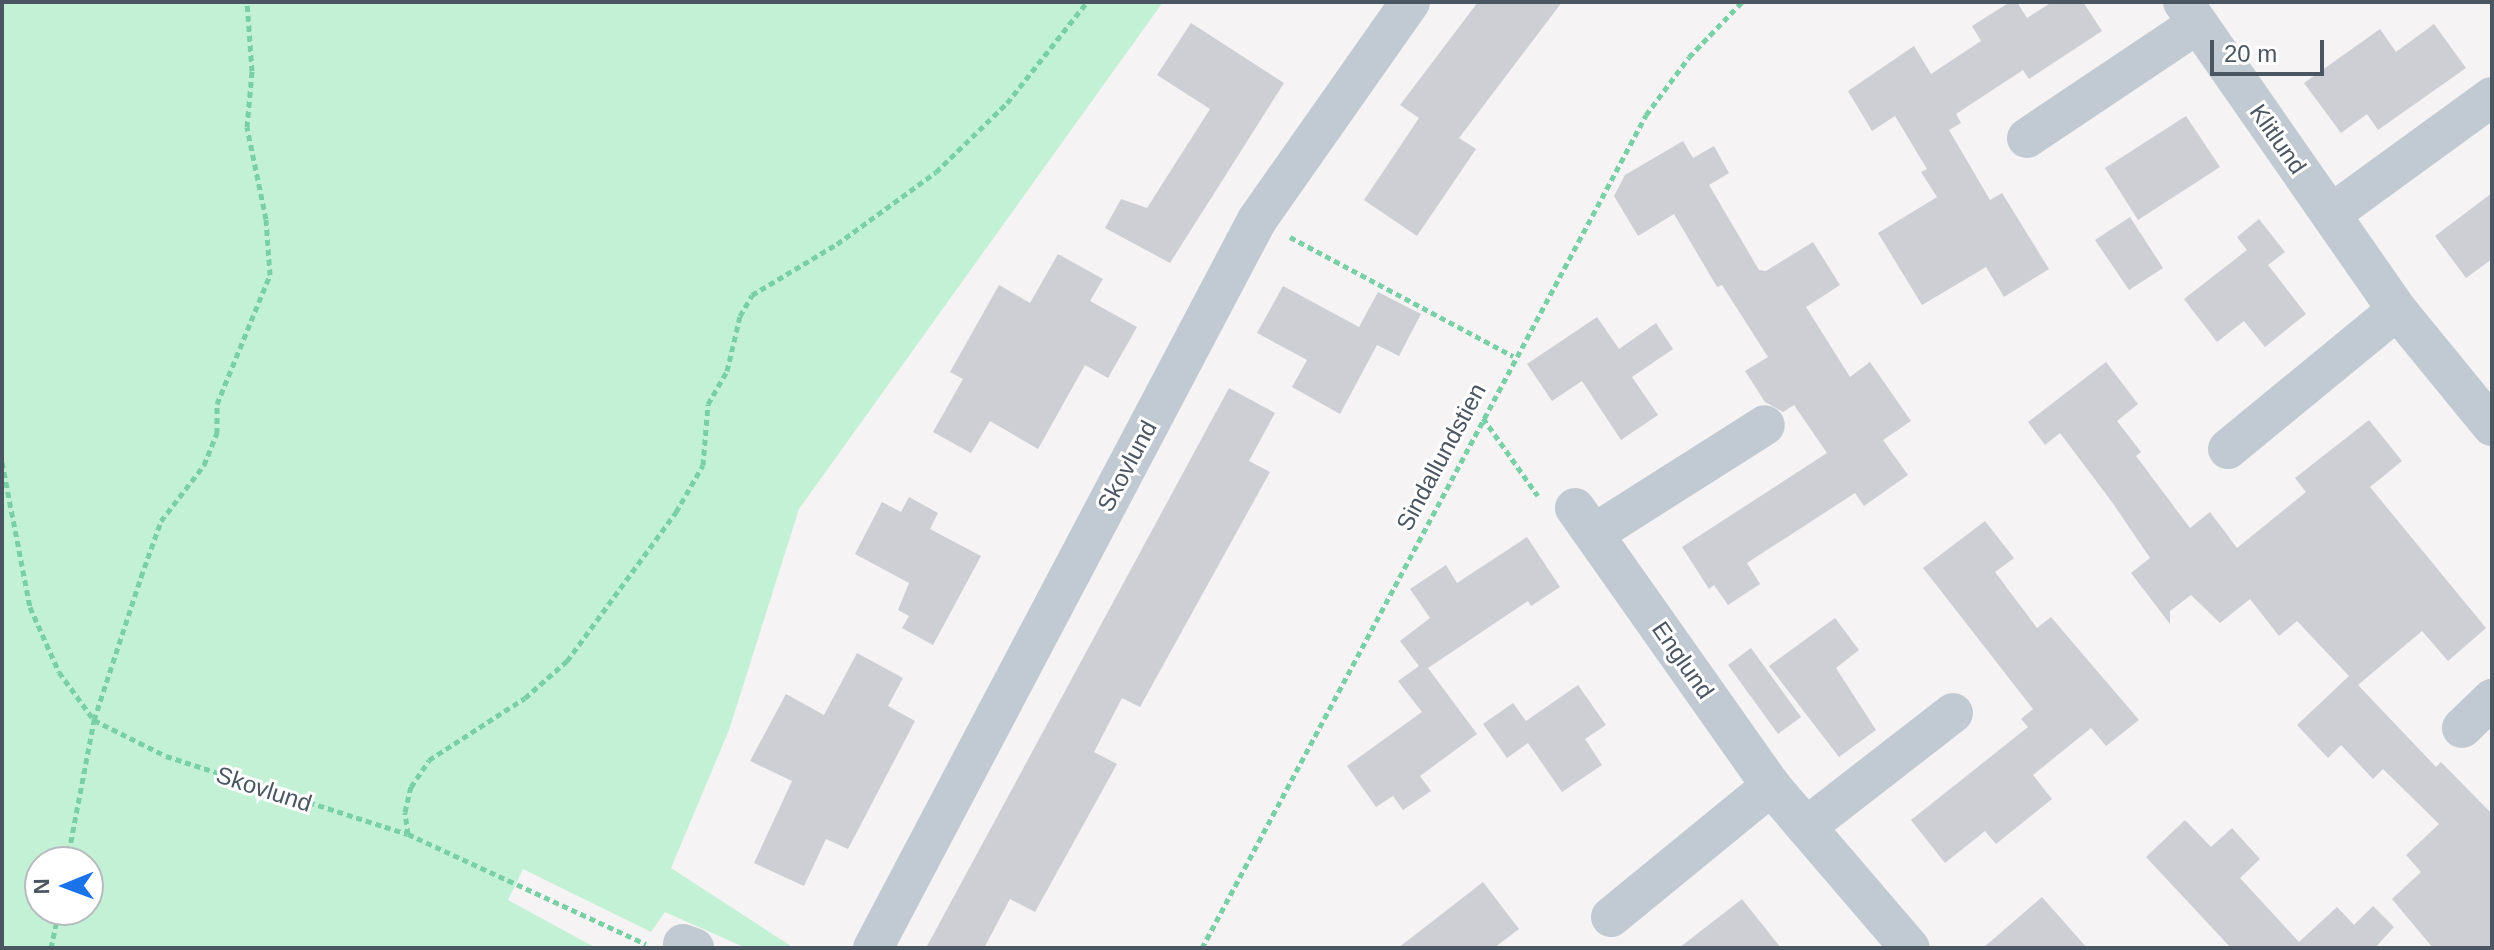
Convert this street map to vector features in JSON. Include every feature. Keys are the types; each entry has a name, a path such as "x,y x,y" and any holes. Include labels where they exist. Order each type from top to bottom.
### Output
{"street":[{"name":"Skovlund","path":"873,948 1257,220 1410,2"},
{"name":"Klitlund","path":"2027,138 2190,13 2397,310 2492,426"},
{"path":"2331,214 2492,97"},
{"path":"2228,449 2397,310"},
{"path":"1585,521 1765,425"},
{"name":"Englund","path":"1585,521 1771,786 1910,948"},
{"path":"2462,728 2492,699"},
{"path":"1806,827 1953,713"},
{"path":"1611,917 1771,786"}],"path":[{"path":"70,846 94,720 161,521 204,465 217,433 217,404 270,275 266,219 247,127 252,71 247,2"},
{"path":"408,834 405,812 411,787 429,760 525,698 567,661 676,512 703,465 708,404 727,371 740,316 752,295 837,244 936,172 1007,103 1087,2"},
{"name":"Sindallundstien","path":"1202,948 1513,356 1646,115 1689,57 1742,2"},
{"path":"1257,220 1513,356"},
{"path":"1483,418 1549,513 1585,521"},
{"name":"Skovlund","path":"2,462 30,607 59,672 94,720 166,756 408,834 648,945 688,946"},
{"path":"51,948 56,926"}],"green space":[{"path":"2,2 1163,2 799,509 729,730 671,868 794,948 746,948 665,912 651,932 523,869 508,900 596,948 2,948"}],"building":[{"path":"1478,2 1562,2 1459,138 1476,149 1417,236 1364,200 1419,118 1400,105"},
{"path":"2010,2 2017,2 2027,18 2052,2 2083,2 2102,31 2029,79 2023,70 1956,114 1961,123 1949,130 1990,200 2002,193 2049,269 2004,297 1986,267 1922,305 1878,233 1937,197 1921,172 1927,169 1895,116 1872,131 1848,91 1914,46 1931,74 1981,41 1972,26"},
{"path":"1191,23 1284,83 1170,263 1105,228 1121,199 1147,208 1210,109 1157,75"},
{"path":"2434,24 2466,68 2378,130 2367,114 2341,133 2304,83 2380,29 2396,52"},
{"path":"2186,116 2220,167 2138,220 2105,168"},
{"path":"1683,141 1693,158 1714,146 1729,173 1709,185 1759,270 1766,271 1813,242 1840,285 1806,307 1850,377 1870,362 1911,421 1883,440 1908,475 1864,506 1855,493 1747,563 1760,584 1728,605 1714,585 1709,589 1682,547 1827,453 1794,405 1783,412 1765,402 1745,371 1768,357 1722,285 1717,287 1674,214 1638,236 1614,196 1625,175"},
{"path":"2492,193 2492,259 2466,278 2435,236"},
{"path":"2130,217 2163,268 2129,290 2095,240"},
{"path":"2259,219 2285,252 2268,265 2306,314 2265,347 2244,321 2217,342 2184,299 2247,250 2237,237"},
{"path":"1058,254 1103,279 1090,301 1137,327 1108,378 1085,365 1038,449 990,421 971,453 933,432 963,379 950,372 999,285 1030,303"},
{"path":"1283,286 1359,327 1378,292 1421,314 1399,356 1377,345 1340,414 1292,387 1307,360 1257,333"},
{"path":"1597,317 1619,349 1656,323 1673,349 1632,377 1658,415 1621,440 1582,381 1552,401 1527,364"},
{"path":"2106,362 2138,404 2117,421 2141,452 2136,456 2190,528 2210,512 2237,548 2306,492 2295,478 2369,420 2402,461 2370,487 2486,628 2448,661 2422,631 2358,685 2436,767 2441,762 2492,814 2492,948 2433,948 2392,899 2421,872 2406,855 2439,824 2383,769 2373,779 2341,745 2328,758 2297,725 2349,676 2297,621 2279,636 2250,599 2220,623 2191,595 2170,611 2170,624 2131,573 2150,558 2112,502 2060,433 2045,445 2028,422"},
{"path":"1229,388 1275,413 1249,461 1270,472 1140,707 1122,698 1094,752 1117,764 1035,912 1010,899 984,948 926,948"},
{"path":"909,497 938,513 930,529 981,556 933,645 902,628 909,616 898,610 909,583 855,554 882,502 901,512"},
{"path":"1985,521 2014,558 1995,572 2037,628 2051,617 2139,720 2106,746 2091,728 2033,775 2052,799 1996,844 1985,831 1945,863 1911,820 2028,727 2021,719 2033,709 1923,568"},
{"path":"1527,537 1560,587 1531,606 1528,601 1428,668 1477,734 1420,776 1431,791 1403,810 1393,796 1376,807 1347,766 1422,712 1398,681 1419,666 1400,641 1430,618 1410,589 1446,565 1457,583"},
{"path":"1835,618 1859,650 1836,668 1876,730 1839,757 1769,666"},
{"path":"1751,648 1801,717 1778,734 1728,665"},
{"path":"857,653 903,678 888,706 915,721 848,849 826,839 804,886 754,863 792,781 750,761 786,694 824,715"},
{"path":"1578,685 1606,725 1585,739 1602,765 1562,792 1528,743 1507,758 1483,724 1513,703 1526,721"},
{"path":"2185,820 2211,847 2232,828 2260,859 2240,878 2299,942 2337,907 2354,925 2373,906 2394,927 2375,948 2231,948 2146,857"},
{"path":"1483,882 1519,929 1494,948 1398,948"},
{"path":"2042,897 2087,948 1983,948"},
{"path":"1742,899 1781,948 1679,948"}]}
